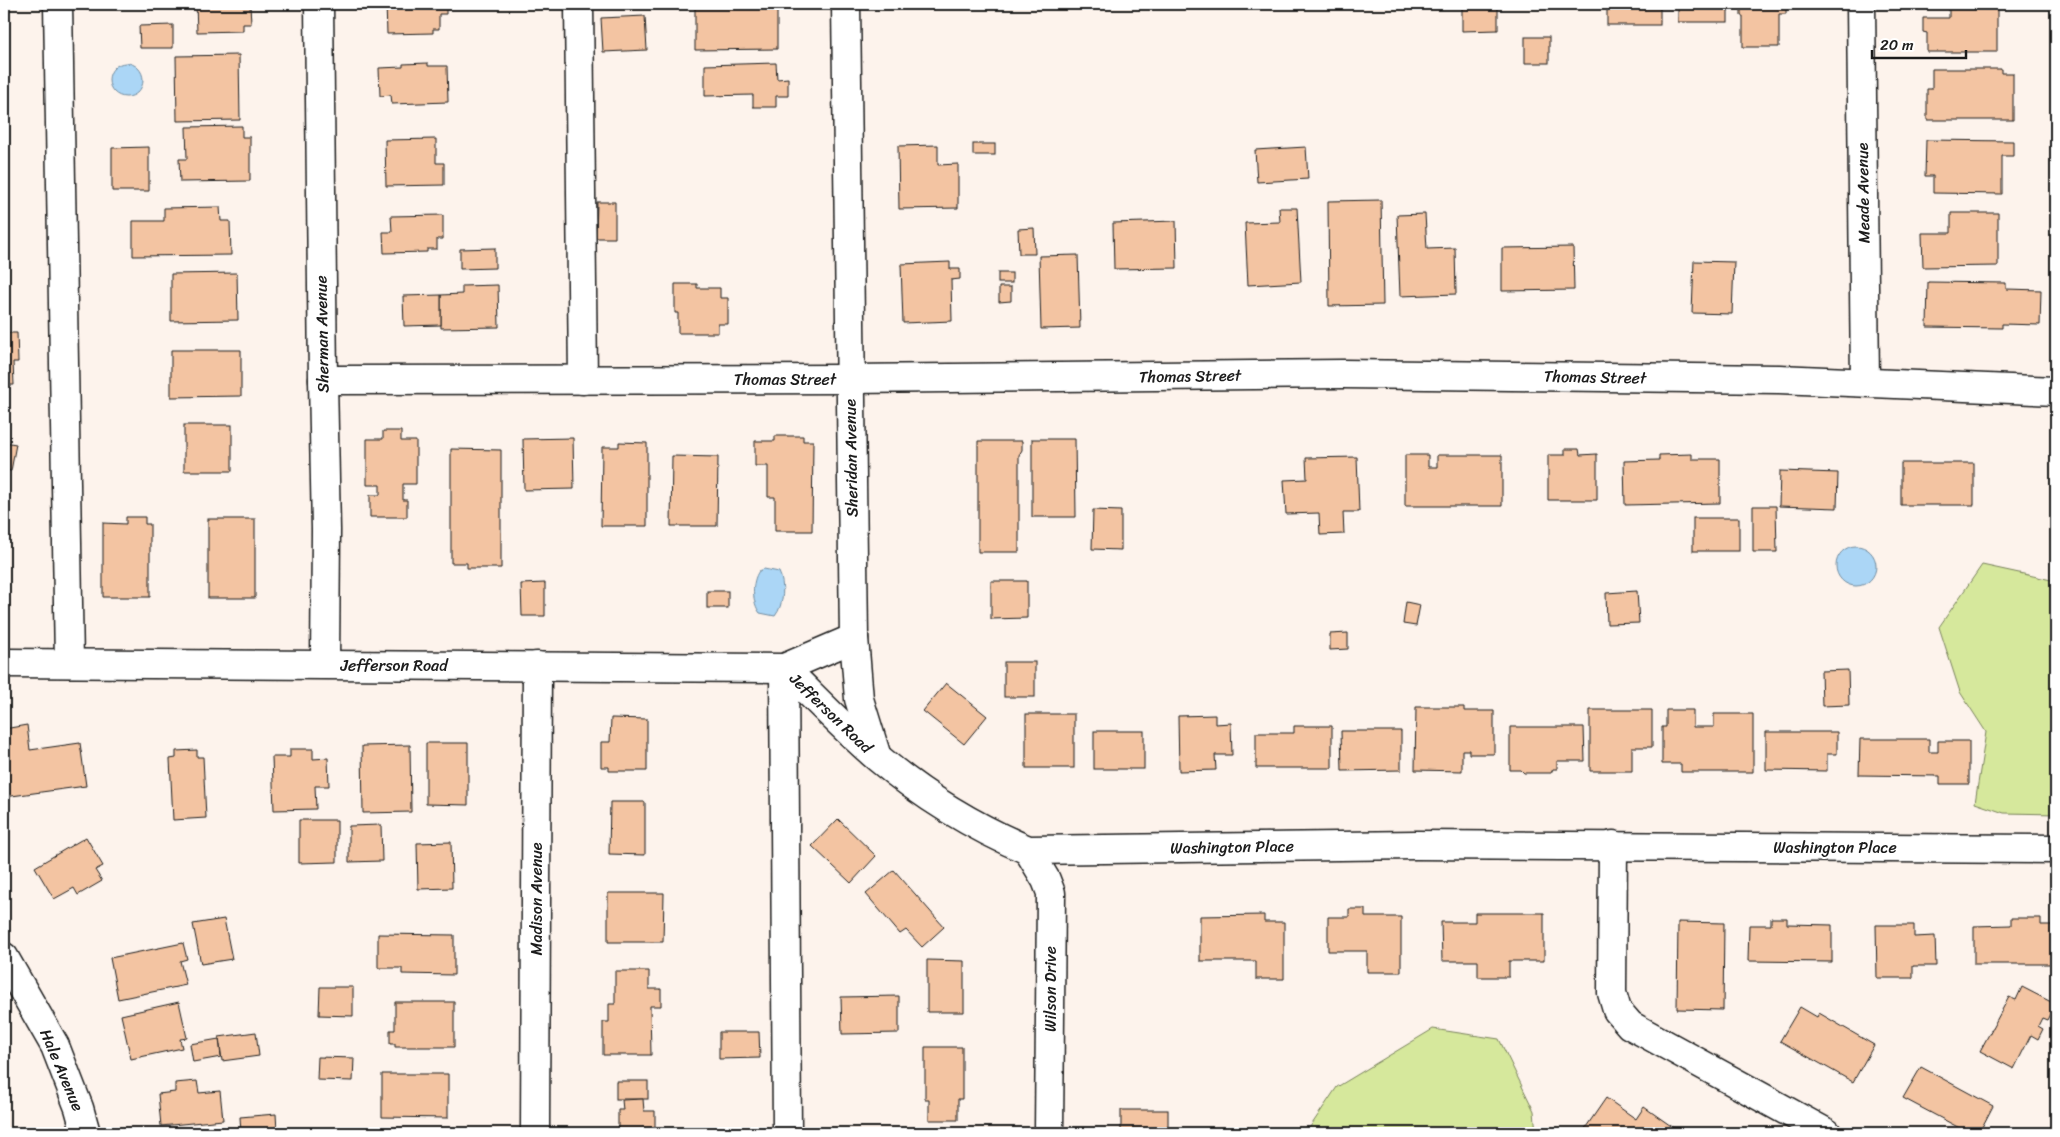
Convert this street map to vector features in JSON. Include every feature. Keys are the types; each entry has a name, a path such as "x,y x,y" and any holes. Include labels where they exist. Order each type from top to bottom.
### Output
{"street":[{"path":"58,4 69,663"},
{"name":"Sherman Avenue","path":"319,4 322,380 326,530 325,664"},
{"path":"579,4 583,380"},
{"name":"Sheridan Avenue","path":"846,4 854,638 859,699 878,758"},
{"name":"Meade Avenue","path":"1861,4 1865,382"},
{"name":"Thomas Street","path":"322,380 850,379 1344,374 1779,378 2056,391"},
{"name":"Jefferson Road","path":"4,663 784,668 854,638"},
{"name":"Madison Avenue","path":"535,1133 537,666"},
{"path":"784,668 787,1133"},
{"name":"Jefferson Road","path":"784,668 878,758"},
{"name":"Washington Place","path":"878,758 949,810 1003,840 1028,850 1416,845 2056,849"},
{"path":"1613,845 1612,993 1617,1010 1630,1025 1827,1133"},
{"name":"Wilson Drive","path":"1028,850 1046,880 1051,893 1049,1133"},
{"name":"Hale Avenue","path":"4,957 55,1046 79,1108 86,1133"}],"green space":[{"path":"1982,565 2056,581 2056,814 2004,813 1975,803 1986,732 1960,692 1939,627"},
{"path":"1433,1029 1499,1039 1534,1111 1536,1133 1306,1133 1337,1087"}],"water":[{"path":"126,63 133,64 138,68 142,73 142,87 138,92 133,96 126,97 119,96 114,92 110,87 109,80 110,73 114,68 119,64"},
{"path":"1860,546 1867,549 1873,555 1876,566 1875,574 1867,583 1860,586 1852,586 1845,583 1837,574 1836,562 1839,555 1848,547"},
{"path":"764,569 779,572 781,577 783,588 782,600 775,616 760,613 755,604 754,586 756,576 759,571"}],"building":[{"path":"196,4 250,5 251,24 243,24 243,31 197,32"},
{"path":"386,4 446,4 446,14 439,14 439,29 433,29 433,33 387,34"},
{"path":"713,4 777,5 777,49 695,50 695,6 713,6"},
{"path":"1462,4 1498,4 1498,30 1462,31"},
{"path":"1607,4 1660,4 1660,25 1607,25"},
{"path":"1678,4 1728,4 1728,22 1678,22"},
{"path":"1741,4 1786,4 1786,14 1779,14 1779,47 1743,47"},
{"path":"1949,4 1997,4 1997,52 1927,52 1927,33 1923,32 1923,18 1949,18"},
{"path":"645,16 647,50 603,52 601,18"},
{"path":"173,25 173,48 140,48 139,26"},
{"path":"1525,37 1549,37 1549,63 1525,63"},
{"path":"239,55 240,120 177,121 176,56"},
{"path":"428,63 428,66 447,66 448,102 392,104 391,95 380,96 379,68 403,67 403,64"},
{"path":"776,63 777,79 788,78 788,96 776,96 776,107 753,107 753,95 705,96 705,65"},
{"path":"1932,69 2001,69 2001,73 2013,73 2013,120 1927,120 1927,89 1932,89"},
{"path":"242,126 242,137 250,137 250,181 180,182 179,159 187,159 186,127"},
{"path":"436,139 436,163 444,163 444,185 386,186 385,140"},
{"path":"1926,140 2013,141 2013,156 2002,156 2002,194 1933,193 1933,176 1925,176"},
{"path":"973,144 995,144 995,155 973,155"},
{"path":"938,145 938,165 958,164 958,208 899,209 898,146"},
{"path":"149,147 149,191 112,191 112,148"},
{"path":"1306,147 1308,179 1257,182 1255,150"},
{"path":"1381,200 1383,305 1329,306 1328,201"},
{"path":"597,202 615,202 615,238 596,238"},
{"path":"220,207 221,221 230,221 231,255 133,256 133,221 164,221 164,208"},
{"path":"1279,208 1297,208 1301,282 1248,285 1245,223 1280,222"},
{"path":"1951,213 1998,213 1998,266 1923,267 1922,233 1951,233"},
{"path":"1425,214 1427,249 1455,248 1456,294 1400,296 1397,215"},
{"path":"443,215 443,239 437,239 437,249 427,249 427,252 384,253 383,232 392,232 391,216"},
{"path":"4,219 6,219 8,264 4,265"},
{"path":"1176,221 1177,268 1114,269 1113,223"},
{"path":"1034,228 1035,254 1019,254 1018,229"},
{"path":"1573,247 1574,290 1502,291 1502,248"},
{"path":"495,248 495,268 460,269 460,249"},
{"path":"1078,255 1080,328 1041,329 1039,256"},
{"path":"1694,261 1734,262 1732,314 1692,313"},
{"path":"950,262 950,269 960,269 960,279 951,280 952,321 903,323 901,264"},
{"path":"237,273 238,320 171,321 171,274"},
{"path":"998,273 1012,273 1012,283 998,283"},
{"path":"1928,282 2006,283 2006,289 2041,290 2040,325 2002,324 2002,328 1927,327"},
{"path":"675,284 697,284 697,288 720,288 720,298 728,298 728,324 718,324 718,333 678,333 678,313 675,313"},
{"path":"498,285 499,327 441,328 441,295 462,294 462,286"},
{"path":"999,287 1011,287 1011,301 999,302"},
{"path":"441,295 441,325 404,326 403,296"},
{"path":"4,333 17,333 18,362 13,362 14,385 4,385"},
{"path":"171,350 241,350 241,396 171,397"},
{"path":"184,425 232,425 232,471 184,471"},
{"path":"383,431 401,431 401,441 416,441 416,484 403,484 403,500 407,500 407,517 370,517 370,495 380,495 380,485 367,485 367,439 383,439"},
{"path":"775,436 803,436 803,441 813,441 812,531 775,531 775,497 768,497 768,466 755,466 755,441 775,441"},
{"path":"573,438 574,489 524,490 523,439"},
{"path":"1032,439 1075,439 1076,517 1032,517"},
{"path":"978,441 1022,441 1022,450 1019,455 1019,552 978,552"},
{"path":"4,442 16,444 11,471 4,470"},
{"path":"619,442 647,443 647,526 601,526 602,447 619,447"},
{"path":"451,449 501,450 501,568 467,568 467,563 451,563"},
{"path":"1565,449 1579,449 1580,455 1597,454 1597,500 1548,500 1548,455 1565,455"},
{"path":"1692,454 1692,459 1720,459 1720,503 1625,505 1624,461 1659,460 1659,455"},
{"path":"1405,455 1428,455 1428,467 1437,467 1437,455 1502,455 1502,506 1405,506"},
{"path":"672,456 718,457 717,526 671,526"},
{"path":"1357,457 1359,512 1343,512 1344,534 1320,535 1319,513 1286,514 1284,480 1307,479 1306,458"},
{"path":"1901,463 1974,463 1974,505 1901,505"},
{"path":"1780,471 1838,473 1837,508 1779,506"},
{"path":"1753,506 1776,506 1777,552 1753,552"},
{"path":"1093,510 1121,511 1121,550 1092,549"},
{"path":"126,517 145,517 145,524 150,524 150,597 103,597 103,523 126,524"},
{"path":"1693,518 1739,518 1739,551 1693,551"},
{"path":"208,519 255,519 255,598 208,598"},
{"path":"991,581 1027,581 1027,618 991,619"},
{"path":"545,583 545,616 522,616 521,584"},
{"path":"707,591 728,591 728,608 707,608"},
{"path":"1637,591 1639,623 1607,624 1606,593"},
{"path":"1406,602 1420,605 1416,626 1403,624"},
{"path":"1348,633 1348,649 1330,650 1330,634"},
{"path":"1004,662 1035,662 1035,697 1004,697"},
{"path":"1848,670 1849,705 1822,706 1821,671"},
{"path":"946,683 987,716 964,744 923,711"},
{"path":"1416,707 1464,707 1464,711 1494,711 1494,754 1469,754 1469,750 1462,750 1462,771 1415,770"},
{"path":"1590,710 1652,710 1652,747 1632,747 1632,771 1590,771"},
{"path":"1666,710 1693,710 1693,727 1714,727 1714,714 1753,714 1753,772 1681,772 1681,764 1662,764 1662,727 1666,727"},
{"path":"1026,714 1074,714 1074,768 1026,768"},
{"path":"1215,715 1215,724 1231,723 1232,755 1215,755 1216,770 1179,771 1178,716"},
{"path":"611,718 647,719 647,771 609,771 609,767 601,767 601,742 610,742"},
{"path":"27,725 30,750 80,743 86,786 4,797 4,729"},
{"path":"1294,726 1332,726 1332,768 1256,768 1256,733 1294,733"},
{"path":"1510,727 1584,727 1585,761 1557,761 1557,769 1553,769 1551,773 1524,773 1521,770 1510,770"},
{"path":"1094,731 1144,731 1144,769 1094,769"},
{"path":"1341,731 1401,731 1401,770 1342,771"},
{"path":"1766,732 1837,732 1837,754 1827,754 1827,771 1766,770"},
{"path":"1860,739 1929,739 1929,752 1938,752 1938,741 1969,741 1969,784 1940,784 1940,776 1859,775"},
{"path":"426,743 468,743 468,805 426,804"},
{"path":"410,745 411,812 363,813 362,746"},
{"path":"290,749 313,749 313,759 328,758 329,786 315,786 316,809 274,810 272,757 290,757"},
{"path":"197,750 197,757 203,757 206,818 173,820 170,759 176,758 176,751"},
{"path":"610,802 645,802 645,855 609,854"},
{"path":"838,819 876,856 851,883 812,846"},
{"path":"299,820 337,820 337,862 299,863"},
{"path":"381,825 382,861 349,862 349,826"},
{"path":"86,837 103,866 95,870 102,881 78,895 74,888 54,899 35,867"},
{"path":"451,842 452,888 418,889 417,843"},
{"path":"894,870 944,927 922,947 906,930 900,934 866,894"},
{"path":"608,893 664,893 663,942 608,942"},
{"path":"1349,909 1365,909 1365,917 1401,917 1401,972 1367,972 1367,951 1328,951 1328,917 1349,917"},
{"path":"1475,913 1544,913 1544,961 1509,961 1509,977 1478,977 1478,961 1442,961 1441,922 1475,922"},
{"path":"1264,915 1264,922 1284,922 1284,979 1256,979 1256,961 1200,961 1200,916"},
{"path":"1771,918 1787,918 1787,924 1832,925 1832,962 1748,961 1749,925 1771,925"},
{"path":"2011,918 2041,918 2041,925 2056,925 2056,964 1974,964 1974,926 2011,925"},
{"path":"224,919 232,959 201,964 193,924"},
{"path":"1678,922 1724,923 1723,1010 1677,1009"},
{"path":"1876,925 1914,925 1914,937 1935,936 1936,966 1913,966 1913,978 1877,978"},
{"path":"378,934 454,935 454,975 402,974 402,968 378,968"},
{"path":"183,943 187,959 180,961 186,985 118,999 110,958"},
{"path":"927,960 964,961 964,1012 927,1012"},
{"path":"615,971 649,971 649,989 661,989 661,1006 650,1006 651,1055 603,1055 603,1022 609,1022 609,1004 615,1004"},
{"path":"320,987 353,987 353,1016 319,1015"},
{"path":"2022,987 2055,1004 2047,1020 2042,1018 2038,1026 2043,1029 2038,1039 2031,1035 2014,1069 1980,1051 2009,997 2016,1000"},
{"path":"899,996 899,1033 842,1034 841,997"},
{"path":"179,1002 187,1038 180,1039 182,1048 131,1059 121,1015"},
{"path":"395,1002 454,1002 454,1047 395,1047 395,1044 390,1044 390,1030 395,1030"},
{"path":"1800,1007 1817,1017 1819,1013 1874,1045 1853,1082 1780,1041"},
{"path":"256,1032 259,1056 222,1061 219,1037"},
{"path":"719,1032 759,1032 760,1058 719,1059"},
{"path":"219,1039 221,1057 193,1062 190,1044"},
{"path":"925,1047 962,1047 962,1099 958,1099 958,1120 929,1120 929,1099 925,1099"},
{"path":"318,1057 354,1058 353,1081 317,1080"},
{"path":"1921,1067 1993,1106 1979,1133 1969,1133 1903,1098"},
{"path":"382,1074 448,1074 448,1118 382,1117"},
{"path":"197,1081 199,1093 220,1091 223,1120 161,1126 158,1094 175,1092 175,1083"},
{"path":"616,1081 648,1081 648,1099 616,1099"},
{"path":"1606,1098 1636,1119 1644,1107 1674,1128 1671,1133 1589,1133 1584,1130"},
{"path":"643,1099 644,1111 655,1111 655,1133 603,1133 603,1129 618,1129 618,1110 623,1110 622,1100"},
{"path":"1121,1110 1168,1110 1168,1133 1121,1133"},
{"path":"276,1114 277,1131 241,1133 240,1117"}]}
